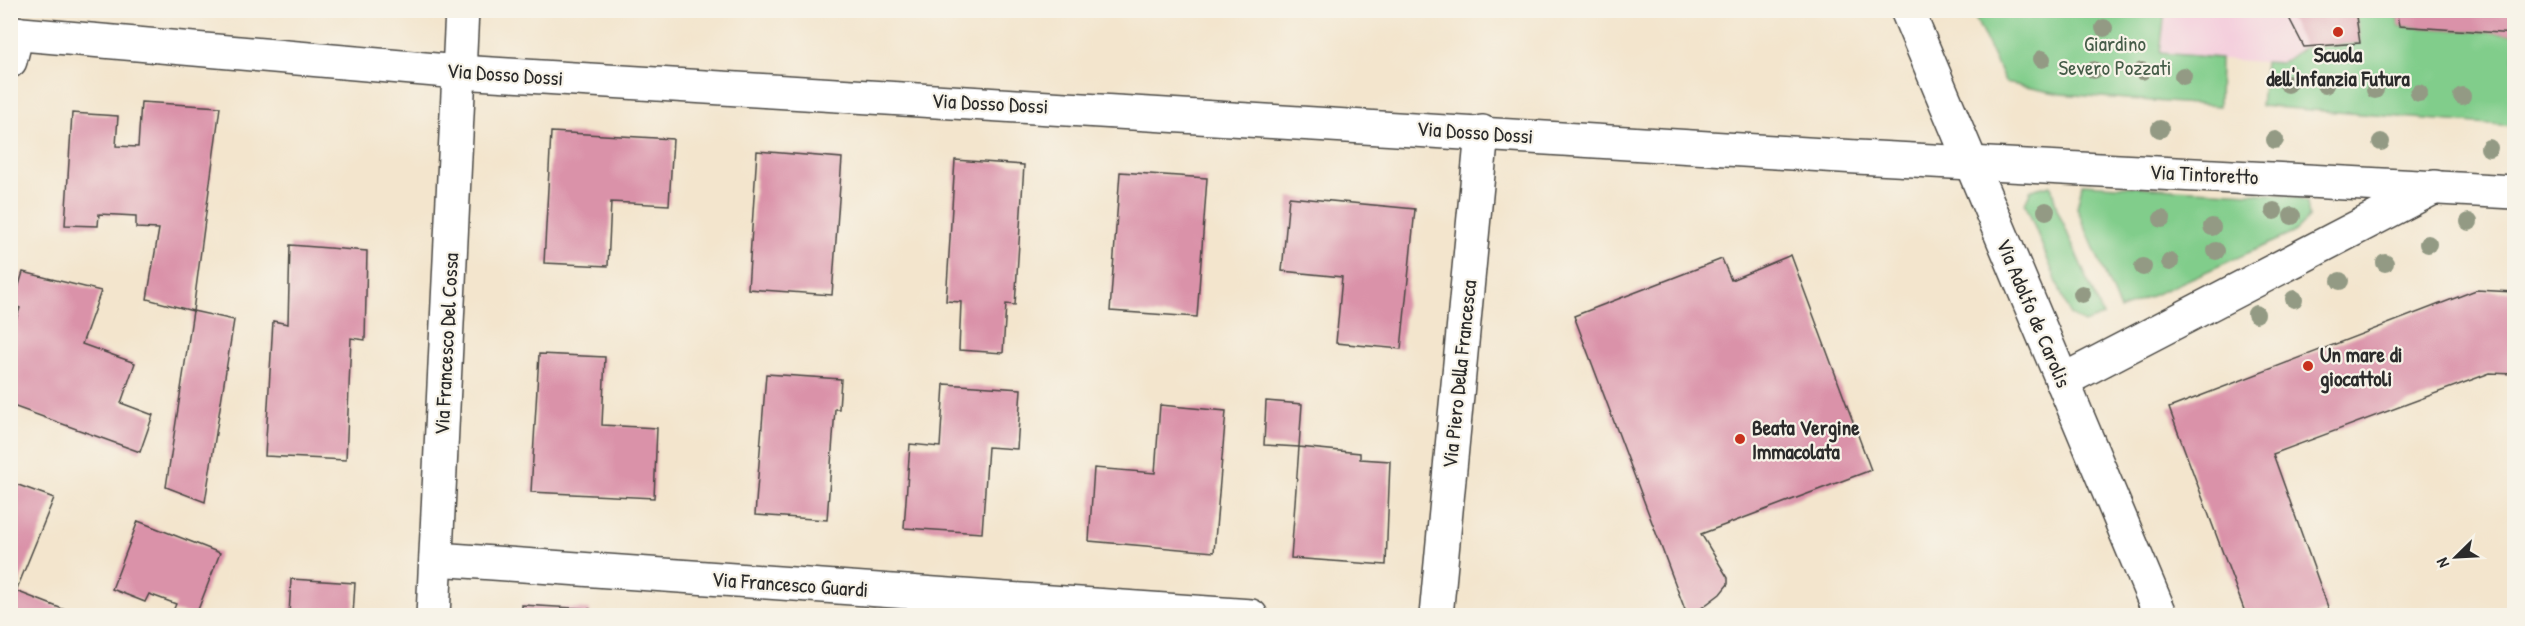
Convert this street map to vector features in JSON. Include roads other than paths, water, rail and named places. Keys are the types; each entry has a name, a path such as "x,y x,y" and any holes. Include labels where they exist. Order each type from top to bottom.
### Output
{"street":[{"name":"Via Francesco Del Cossa","path":"433,615 462,10"},
{"name":"Via Adolfo de Carolis","path":"1907,10 2161,615"},
{"name":"Via Dosso Dossi","path":"13,42 459,72 1971,163"},
{"name":"Via Piero Della Francesca","path":"1436,615 1482,132"},
{"name":"Via Tintoretto","path":"1971,163 2437,186 2514,192"},
{"path":"2062,381 2437,186"},
{"name":"Via Francesco Guardi","path":"436,559 1251,615"}],"place":[{"name":"Scuola dell'Infanzia Futura","path":"2338,32"},
{"name":"Un mare di giocattoli","path":"2308,366"},
{"name":"Beata Vergine Immacolata","path":"1740,439"}],"park label":[{"name":"Giardino Severo Pozzati","path":"2115,55"}]}
